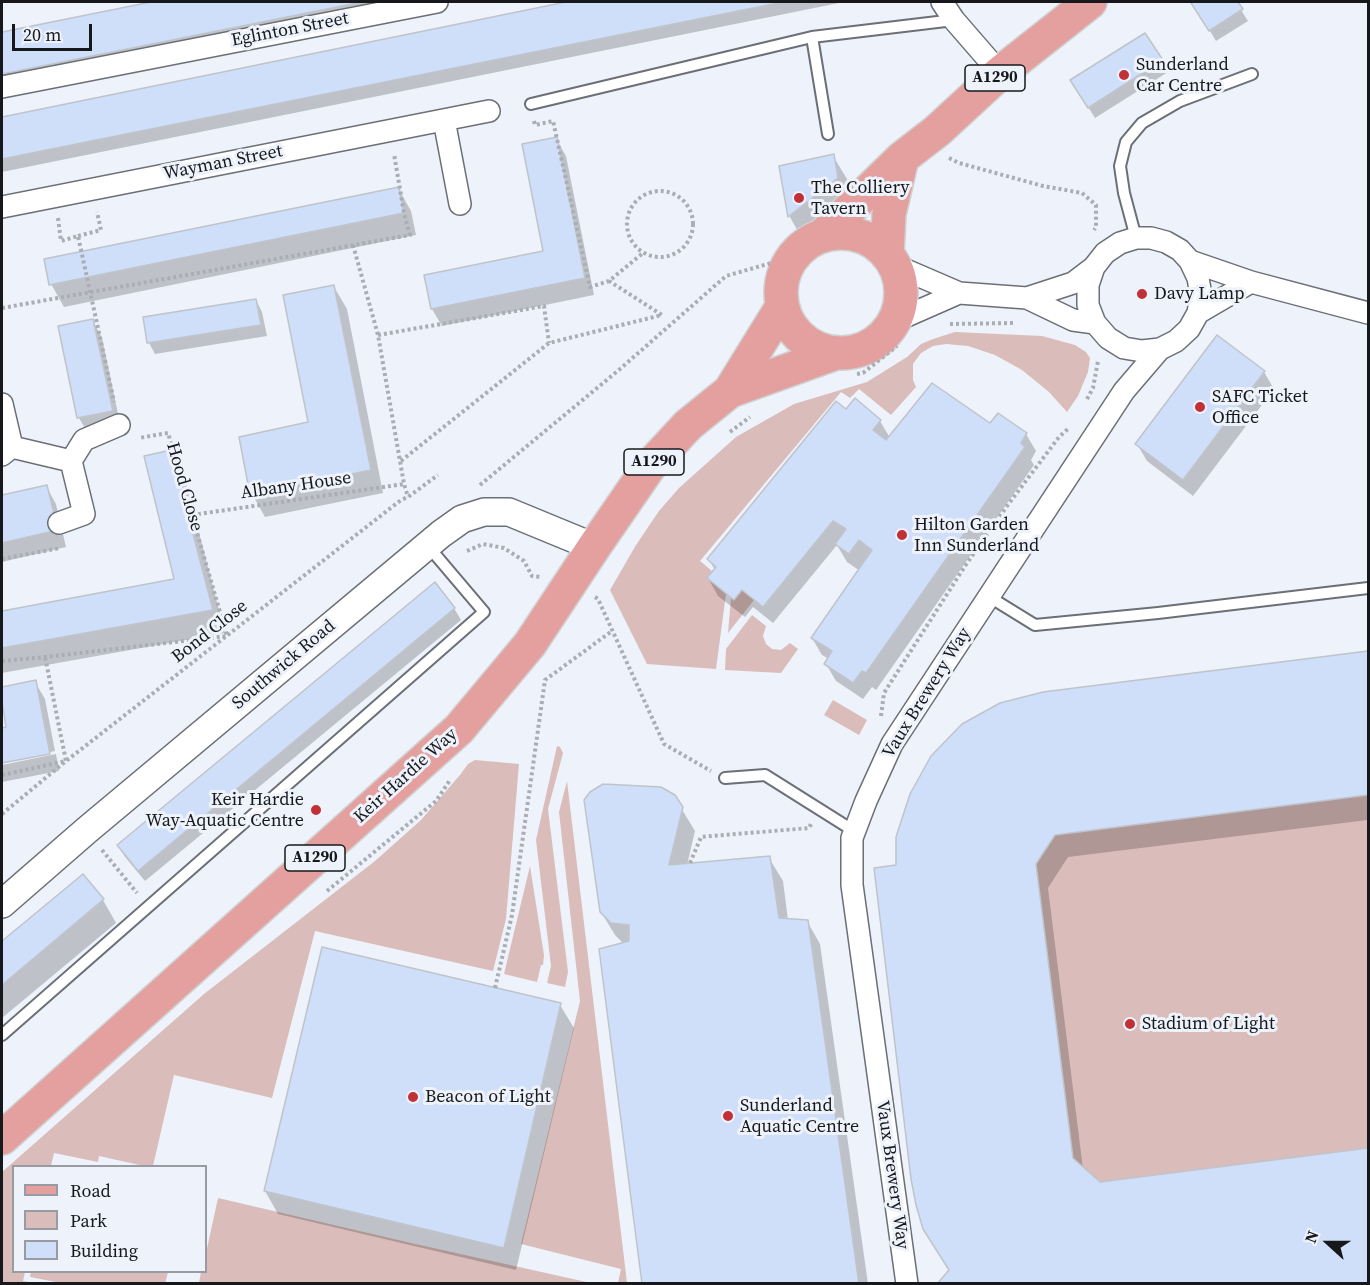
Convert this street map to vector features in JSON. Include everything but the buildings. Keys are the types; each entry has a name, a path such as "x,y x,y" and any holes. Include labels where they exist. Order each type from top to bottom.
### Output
{"main road":[{"name":"A1290","path":"822,236 902,158 1000,73 1090,2"},
{"path":"891,260 874,242 857,235 839,232 822,236 805,244 792,257 784,273 780,289 782,307 789,324 801,339 818,348 836,353 855,351 871,345 893,322 899,309 901,294 899,279 891,260 889,213 902,158"},
{"name":"A1290","path":"730,391 782,307"},
{"name":"A1290","path":"730,391 836,353"},
{"name":"Keir Hardie Way","path":"2,1138 459,729 530,644 649,467 688,425 730,391"}],"street":[{"name":"Eglinton Street","path":"2,87 437,2"},
{"path":"942,2 954,20 1000,73"},
{"name":"Wayman Street","path":"2,207 489,111"},
{"path":"444,120 460,204"},
{"path":"1027,298 1073,283 1094,267 1105,253 1120,243 1136,238 1152,238 1166,242 1190,261 1198,278 1201,295 1198,313 1189,329 1176,341 1160,349 1142,351 1124,348 1108,338 1095,323 1088,305 1088,285 1094,267"},
{"path":"891,260 959,293 1027,298 1073,320 1095,323"},
{"path":"1190,261 1251,282 1368,313"},
{"path":"1198,313 1251,282"},
{"path":"893,322 959,293"},
{"path":"1124,348 1124,391"},
{"name":"Vaux Brewery Way","path":"907,1284 852,885 852,838 892,744 1124,391 1160,349"},
{"path":"2,404 7,452 71,461"},
{"path":"59,523 84,514 71,461 84,440 119,425"},
{"name":"Southwick Road","path":"2,904 87,830 462,519 484,513 509,512 594,547"}],"lane":[{"path":"531,104 812,37 954,20"},
{"path":"812,37 828,134"},
{"path":"1136,238 1124,194 1120,166 1126,142 1142,123 1180,101 1252,74"},
{"path":"2,1035 484,612 428,546"},
{"path":"988,596 1035,625 1368,588"},
{"path":"725,778 765,775 854,831"}],"path":[{"path":"531,104 535,125 553,121 590,287 609,282 643,253"},
{"path":"2,308 410,235 404,213 391,131"},
{"path":"927,138 940,152 959,164 1082,194 1096,205 1096,228 1088,237"},
{"path":"54,197 61,241 101,230 92,188"},
{"path":"661,190 681,198 688,207 693,228 684,247 675,254 664,257 653,257 643,253 634,246 629,237 627,215 632,205 640,197 661,190"},
{"path":"78,236 119,425"},
{"path":"353,245 378,335 408,497"},
{"path":"400,461 549,343 662,315 609,282"},
{"path":"378,335 543,306 549,343"},
{"path":"1084,405 1093,388 1099,357"},
{"path":"879,723 884,693 965,566 1059,437 1074,423"},
{"name":"Hood Close","path":"119,425 123,440 168,433 227,636"},
{"name":"Bond Close","path":"2,814 66,761 401,500 438,475"},
{"name":"Albany House","path":"192,515 404,484"},
{"path":"2,559 69,546 59,523"},
{"path":"495,988 512,915 545,680 612,631"},
{"path":"2,661 227,636"},
{"path":"2,775 66,761 45,657"},
{"path":"690,863 701,837 808,828 820,809"},
{"path":"87,830 148,906"}],"green space":[{"path":"955,332 1042,336 1075,345 1086,352 1090,358 1088,372 1078,396 1067,412 1049,392 1022,370 995,355 968,346 946,344 933,346 921,353 913,364 913,380 916,387 891,415 859,389 850,398 841,392 700,561 712,571 707,578 726,594 716,669 647,664 610,590 659,511 679,488 736,437 794,404 867,382 907,357 921,344"},
{"path":"742,590 754,600 728,633 731,598 734,600"},
{"path":"752,615 766,626 763,636 766,644 772,649 781,650 790,643 798,649 781,673 725,670 726,649"},
{"name":"Stadium of Light","path":"1368,651 1368,1283 937,1283 949,1270 923,1229 911,1179 874,868 896,865 896,837 910,794 931,756 962,724 1043,692"},
{"path":"833,700 867,720 859,735 824,715"},
{"path":"557,746 563,753 548,809 568,972 565,987 547,983 551,966 536,840"},
{"path":"475,760 519,764 506,919 493,971 315,931 272,1098 174,1075 153,1165 140,1165 99,1156 98,1162 54,1153 51,1165 12,1165 12,1273 25,1273 23,1281 35,1283 2,1283 2,1172 204,994 375,861 421,820 468,764"},
{"path":"567,781 627,1283 618,1283 621,1269 521,1244 580,1001 559,812"},
{"path":"530,866 544,955 537,982 504,974"},
{"path":"218,1198 591,1283 199,1283 201,1273 207,1273 207,1248"},
{"path":"31,1273 168,1273 165,1284 61,1283 30,1277"}],"place":[{"name":"Sunderland Car Centre","path":"1124,75"},
{"name":"The Colliery Tavern","path":"799,198"},
{"name":"Davy Lamp","path":"1142,294"},
{"name":"SAFC Ticket Office","path":"1200,407"},
{"name":"Hilton Garden Inn Sunderland","path":"902,535"},
{"name":"Keir Hardie Way-Aquatic Centre","path":"316,810"},
{"name":"Stadium of Light","path":"1130,1024"},
{"name":"Beacon of Light","path":"413,1097"},
{"name":"Sunderland Aquatic Centre","path":"728,1116"}]}
